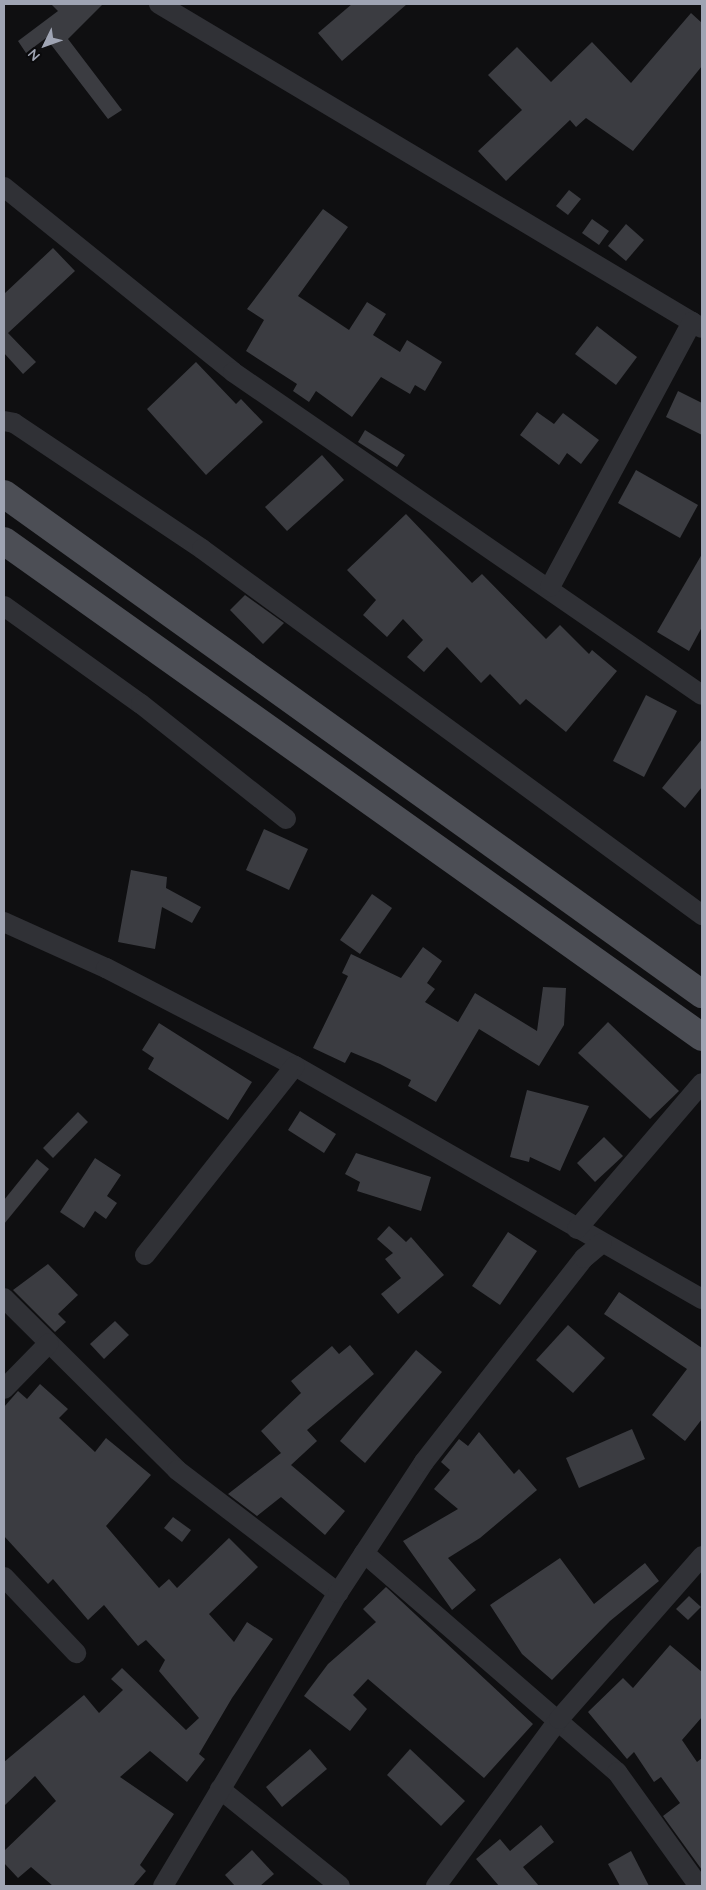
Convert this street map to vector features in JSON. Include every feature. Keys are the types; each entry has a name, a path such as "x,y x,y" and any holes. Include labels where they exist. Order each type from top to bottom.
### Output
{"main road":[{"path":"4,494 702,994"},
{"path":"4,541 702,1037"}],"street":[{"path":"159,4 184,10 697,325 550,587"},
{"path":"4,187 233,372 550,587 702,696"},
{"path":"4,421 14,423 202,549 702,915"},
{"path":"4,606 141,704 286,819"},
{"path":"4,922 106,968 295,1066 702,1299"},
{"path":"145,1255 295,1066"},
{"path":"577,1229 702,1083"},
{"path":"163,1886 338,1593 424,1462 584,1258 602,1243"},
{"path":"4,1298 177,1470 338,1593"},
{"path":"4,1388 49,1343"},
{"path":"364,1553 559,1719 617,1772 699,1886"},
{"path":"436,1886 559,1719 702,1556"},
{"path":"4,1577 76,1653"},
{"path":"220,1789 340,1886"}],"building":[{"path":"51,4 103,4 68,39 122,110 108,119 46,38 26,53 18,41 58,11"},
{"path":"352,4 407,4 342,61 318,33"},
{"path":"691,13 702,23 702,66 633,151 586,118 576,127 570,120 506,181 478,151 522,110 488,75 517,47 551,82 592,42 631,83"},
{"path":"569,190 581,199 568,215 556,206"},
{"path":"323,209 348,227 298,296 349,330 367,302 386,314 373,335 400,352 407,340 442,362 425,391 415,385 410,394 381,377 352,417 316,391 309,402 293,391 297,384 246,351 264,320 247,309"},
{"path":"592,219 609,231 599,245 582,233"},
{"path":"626,224 644,240 626,261 608,246"},
{"path":"53,248 75,271 8,333 36,362 23,374 4,353 4,294"},
{"path":"597,326 637,357 616,385 575,354"},
{"path":"196,362 236,404 241,399 263,422 206,475 147,409"},
{"path":"678,391 702,403 702,435 666,417"},
{"path":"537,412 554,424 563,413 599,440 581,464 567,453 559,465 520,435"},
{"path":"365,430 405,455 397,467 358,442"},
{"path":"322,455 344,480 287,531 265,507"},
{"path":"636,470 698,505 680,538 618,503"},
{"path":"406,514 472,583 482,574 546,639 560,625 589,654 592,650 617,671 566,732 526,699 520,705 490,674 481,683 447,647 424,672 407,657 423,640 403,619 387,637 363,615 376,600 347,570"},
{"path":"702,554 702,627 689,651 657,632"},
{"path":"245,595 284,623 263,644 230,610"},
{"path":"646,695 677,711 644,777 613,761"},
{"path":"702,739 702,787 685,808 662,788"},
{"path":"264,829 308,849 289,890 246,870"},
{"path":"131,870 167,877 166,888 201,907 192,923 162,907 155,949 118,942"},
{"path":"372,894 392,908 360,954 340,940"},
{"path":"423,947 442,961 427,983 435,989 425,1002 458,1022 475,993 537,1031 543,987 566,988 564,1025 539,1066 479,1029 436,1102 408,1086 411,1080 380,1064 351,1052 345,1063 313,1048 348,976 342,973 351,954 401,978"},
{"path":"608,1022 679,1091 650,1119 578,1053"},
{"path":"159,1023 252,1082 228,1120 148,1069 154,1058 142,1050"},
{"path":"527,1090 589,1106 560,1171 530,1157 529,1162 510,1157"},
{"path":"300,1111 336,1134 324,1153 288,1130"},
{"path":"78,1112 88,1122 53,1158 43,1148"},
{"path":"604,1137 623,1156 595,1182 577,1163"},
{"path":"356,1153 431,1177 421,1211 357,1191 360,1182 345,1174"},
{"path":"95,1158 121,1175 107,1196 117,1203 106,1219 95,1211 84,1228 60,1212"},
{"path":"37,1159 49,1169 4,1224 4,1200"},
{"path":"389,1226 406,1242 411,1237 444,1275 398,1314 381,1294 401,1278 385,1259 393,1253 377,1239"},
{"path":"508,1232 537,1251 500,1305 472,1286"},
{"path":"48,1264 78,1295 58,1314 66,1322 55,1332 13,1290"},
{"path":"619,1292 702,1348 702,1419 685,1441 652,1415 687,1369 604,1314"},
{"path":"115,1321 129,1335 104,1359 90,1344"},
{"path":"568,1325 605,1358 573,1393 536,1360"},
{"path":"350,1345 374,1374 307,1430 317,1441 291,1465 345,1511 325,1535 281,1497 257,1516 228,1494 281,1453 261,1431 301,1393 291,1381 332,1346 339,1354"},
{"path":"416,1350 442,1372 365,1463 340,1441"},
{"path":"40,1384 68,1409 59,1418 95,1452 106,1438 151,1475 106,1526 159,1588 169,1579 177,1588 229,1538 258,1567 209,1614 234,1642 247,1622 273,1639 232,1698 199,1754 205,1759 187,1782 150,1751 120,1777 174,1814 140,1865 146,1871 133,1886 53,1886 31,1867 18,1878 4,1863 4,1851 56,1801 35,1776 4,1806 4,1762 84,1695 99,1713 123,1690 111,1679 122,1668 186,1730 199,1718 159,1671 165,1660 146,1640 138,1646 104,1605 88,1620 53,1579 48,1584 4,1536 4,1407 18,1391 27,1399"},
{"path":"632,1429 645,1459 579,1488 566,1458"},
{"path":"479,1432 514,1474 519,1469 537,1490 480,1538 448,1558 476,1590 452,1610 403,1541 458,1509 434,1489 450,1470 441,1462 459,1439 468,1446"},
{"path":"173,1517 191,1530 182,1542 164,1528"},
{"path":"560,1558 594,1604 645,1563 659,1581 610,1621 552,1680 522,1654 490,1605"},
{"path":"386,1587 533,1724 484,1778 368,1679 353,1695 367,1709 350,1731 304,1696 328,1664 376,1622 363,1609"},
{"path":"689,1596 701,1607 688,1620 676,1609"},
{"path":"670,1645 702,1672 702,1717 682,1740 697,1762 702,1758 702,1870 663,1816 680,1803 661,1777 654,1782 634,1752 627,1759 588,1712 623,1678 633,1688"},
{"path":"310,1749 327,1769 282,1807 266,1787"},
{"path":"410,1749 465,1801 441,1826 387,1775"},
{"path":"541,1825 554,1842 523,1867 539,1886 499,1886 476,1859 500,1839 510,1851"},
{"path":"252,1850 274,1874 260,1886 235,1886 225,1875"},
{"path":"631,1851 649,1886 620,1886 608,1864"}]}
